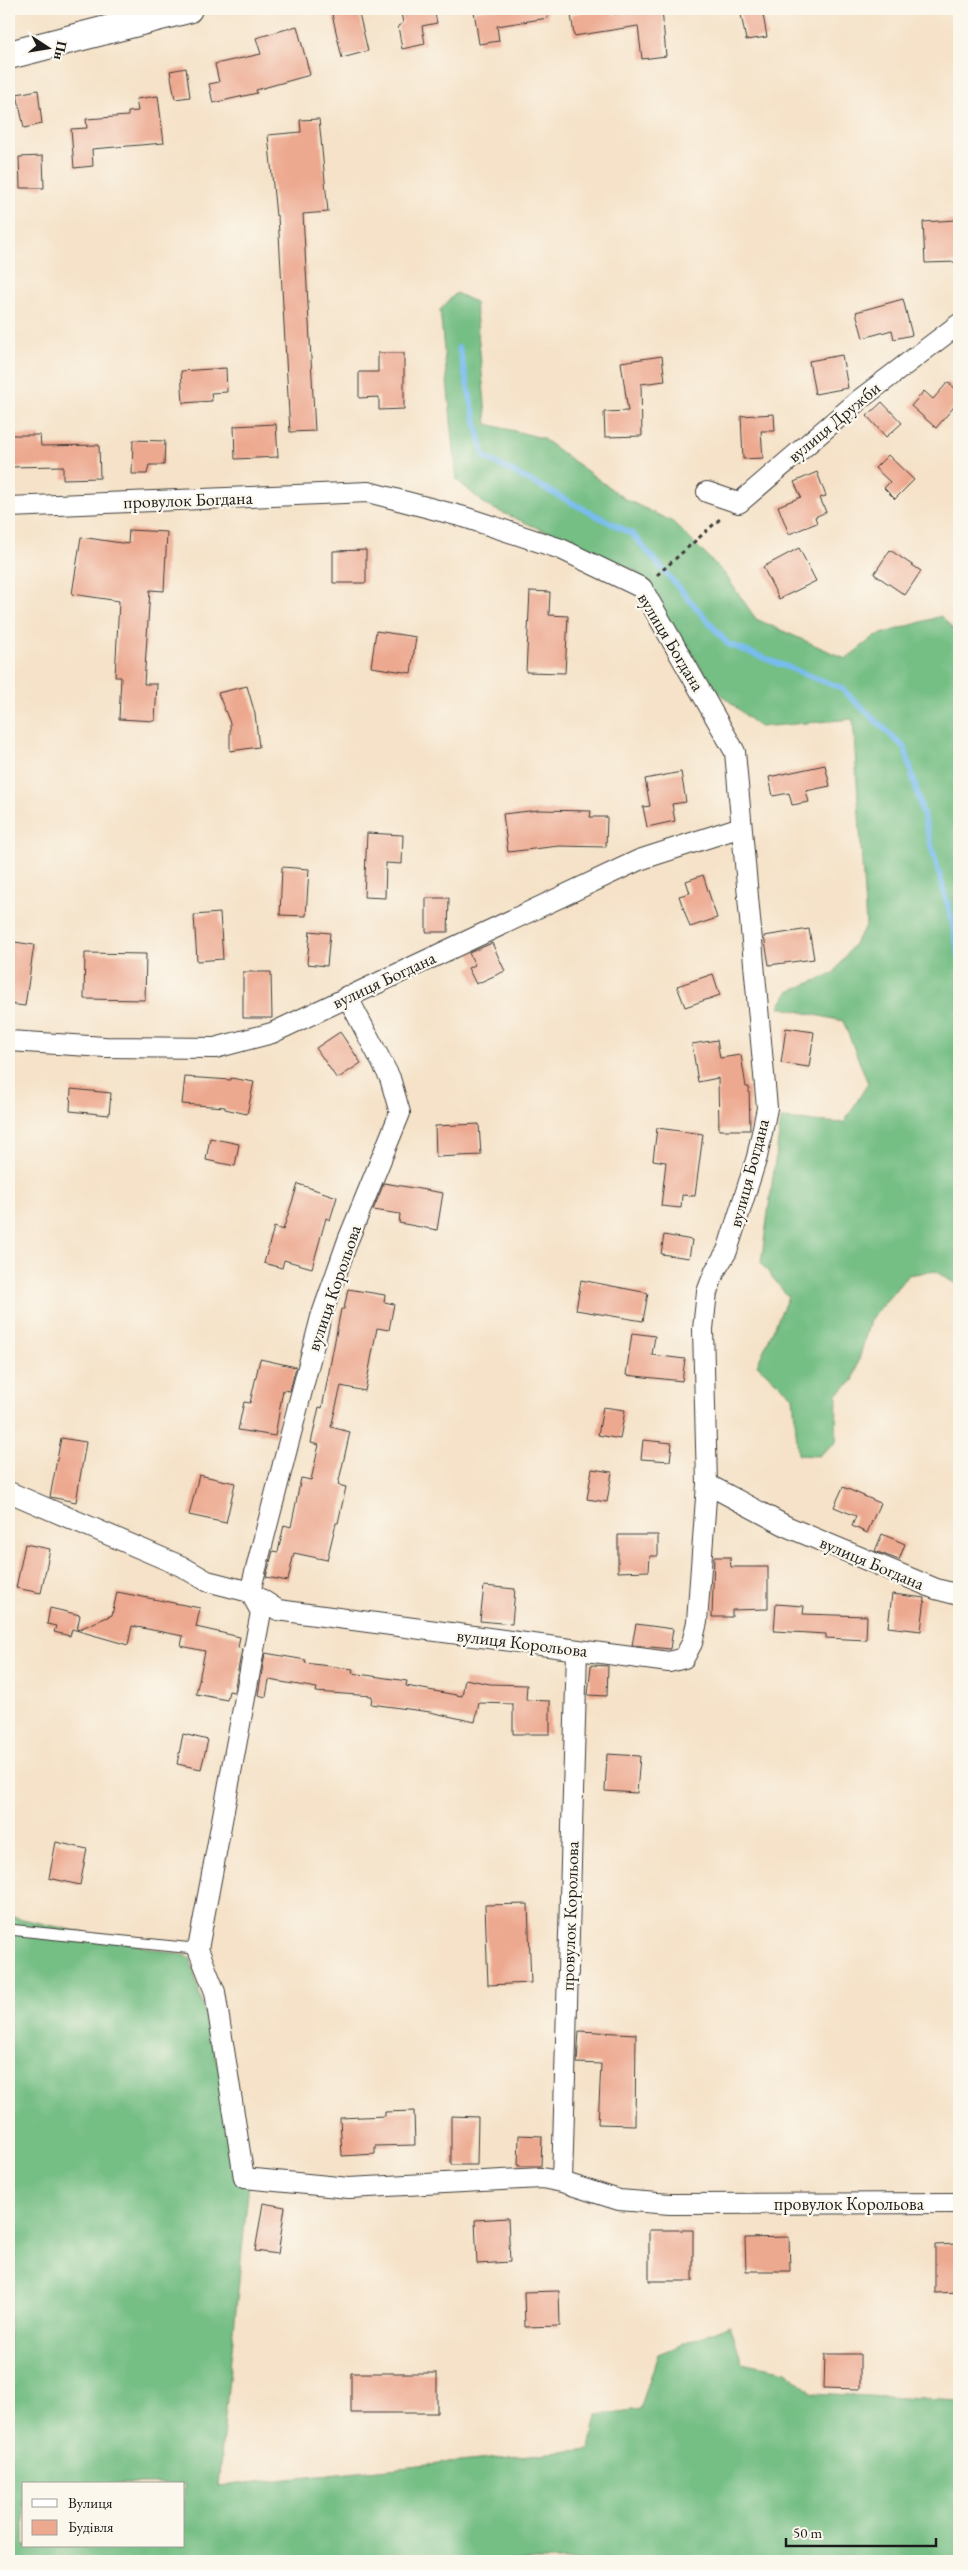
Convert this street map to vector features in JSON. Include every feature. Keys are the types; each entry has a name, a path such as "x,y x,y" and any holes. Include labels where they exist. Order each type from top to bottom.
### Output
{"main road":[{"path":"9,55 188,9"}],"street":[{"name":"вулиця Дружби","path":"739,503 859,400 959,324"},
{"name":"провулок Богдана","path":"9,507 368,492"},
{"name":"вулиця Богдана","path":"368,492 464,517 561,549 642,588 735,752 767,1108 757,1157 727,1251 715,1270 707,1292 703,1329 707,1484 697,1622 692,1644 684,1658 669,1662 650,1658"},
{"path":"707,492 739,503"},
{"name":"вулиця Богдана","path":"9,1041 105,1047 215,1048 272,1034 347,996 639,860 741,827"},
{"name":"вулиця Корольова","path":"250,1592 321,1316 348,1240 400,1113 390,1078 347,996"},
{"name":"вулиця Богдана","path":"707,1484 788,1527 936,1589 959,1595"},
{"name":"вулиця Корольова","path":"9,1492 181,1566 208,1581 250,1592 278,1610 650,1658"},
{"path":"198,1949 261,1612 250,1592"},
{"name":"провулок Корольова","path":"562,2182 577,1650"},
{"name":"провулок Корольова","path":"198,1949 215,1992 244,2178 350,2188 542,2178 562,2182 619,2200 670,2204 959,2203"}],"lane":[{"path":"14,1930 198,1949"}],"path":[{"path":"642,588 739,503"}],"green space":[{"path":"456,293 475,302 487,424 542,438 625,499 673,522 724,573 756,619 846,659 875,636 941,616 959,635 959,1286 935,1271 908,1275 870,1320 853,1381 837,1394 836,1442 818,1456 798,1455 793,1396 757,1365 788,1297 761,1263 781,1119 844,1123 868,1083 843,1021 779,1007 788,992 834,973 866,926 853,719 759,727 715,689 636,571 487,506 457,480 440,310"},
{"path":"9,1916 190,1957 249,2182 218,2486 590,2449 597,2415 640,2409 658,2354 730,2325 742,2362 786,2371 813,2393 959,2401 959,2561 9,2561"}],"building":[{"path":"358,9 368,51 342,58 332,14"},
{"path":"400,9 434,9 437,23 422,26 425,44 402,49 398,26 403,23"},
{"path":"488,9 547,9 548,18 497,26 499,41 479,44 474,11"},
{"path":"613,9 614,14 662,9 666,56 642,59 638,26 574,36 571,14"},
{"path":"740,9 762,9 767,37 746,40"},
{"path":"297,26 310,75 256,90 257,93 213,103 209,84 219,82 215,64 261,54 256,38"},
{"path":"186,68 190,97 175,99 170,71"},
{"path":"38,90 42,124 24,128 17,94"},
{"path":"158,96 164,143 92,149 93,166 74,168 71,129 87,128 86,119 128,116 128,112 138,111 136,99"},
{"path":"319,119 328,212 303,214 315,431 290,432 278,216 276,216 268,135 301,132 300,120"},
{"path":"43,156 44,188 20,188 19,157"},
{"path":"956,220 958,262 925,263 923,222"},
{"path":"903,299 912,335 894,339 892,330 863,338 856,312"},
{"path":"378,353 404,353 404,409 379,410 379,397 359,398 359,372 378,372"},
{"path":"842,355 848,388 815,394 809,361"},
{"path":"662,356 665,381 641,384 642,436 605,437 604,412 628,411 621,362"},
{"path":"226,368 227,392 211,393 212,401 183,403 181,371"},
{"path":"948,382 959,392 959,401 936,428 911,406 924,391 933,399"},
{"path":"882,402 902,423 886,437 867,416"},
{"path":"774,414 775,431 761,431 763,458 743,459 741,416"},
{"path":"276,424 278,457 235,459 234,426"},
{"path":"9,435 40,435 41,446 99,445 100,478 63,479 63,466 9,467"},
{"path":"133,440 165,441 164,465 149,465 147,474 132,474"},
{"path":"888,455 914,480 895,499 884,488 890,482 875,468"},
{"path":"817,472 826,496 820,498 826,512 815,517 817,523 789,534 778,506 801,497 794,482"},
{"path":"129,530 167,532 164,591 150,590 144,684 157,684 155,721 119,719 121,677 115,677 119,601 72,594 81,537 128,544"},
{"path":"799,548 816,581 779,599 763,567"},
{"path":"366,550 366,583 333,583 333,551"},
{"path":"890,550 921,571 905,595 874,574"},
{"path":"530,591 550,592 549,615 568,616 565,673 526,672"},
{"path":"376,631 416,637 411,673 371,667"},
{"path":"247,686 255,714 259,747 230,751 230,723 218,693"},
{"path":"825,765 830,786 806,791 809,802 792,805 789,793 773,796 769,777"},
{"path":"681,772 686,802 672,804 675,821 647,827 643,807 650,806 645,779"},
{"path":"538,810 591,811 590,817 607,817 606,847 559,846 508,852 503,814"},
{"path":"367,833 403,835 402,864 386,863 385,898 364,897"},
{"path":"282,867 309,869 306,916 280,915"},
{"path":"703,875 717,918 690,927 679,896 690,893 686,881"},
{"path":"426,898 449,898 448,932 426,932"},
{"path":"220,913 223,959 197,961 194,915"},
{"path":"809,929 814,959 769,965 764,936"},
{"path":"310,931 330,933 327,966 307,964"},
{"path":"9,941 34,945 25,1006 9,1004"},
{"path":"492,943 505,971 476,984 468,968 475,965 469,953"},
{"path":"85,953 146,954 145,1000 84,999"},
{"path":"243,972 271,972 272,1018 243,1018"},
{"path":"713,974 720,995 685,1007 677,986"},
{"path":"786,1028 814,1032 809,1067 781,1063"},
{"path":"340,1032 361,1063 337,1079 316,1048"},
{"path":"717,1040 720,1058 741,1055 746,1087 749,1087 750,1130 719,1130 718,1078 698,1082 692,1044"},
{"path":"185,1077 231,1080 231,1078 254,1082 247,1114 225,1109 225,1107 182,1104"},
{"path":"71,1089 111,1093 109,1115 70,1111"},
{"path":"479,1124 481,1155 436,1157 435,1126"},
{"path":"657,1128 703,1134 695,1196 682,1195 681,1208 661,1206 666,1162 653,1160"},
{"path":"210,1138 239,1144 235,1166 206,1160"},
{"path":"384,1183 443,1193 437,1230 399,1223 400,1214 373,1210"},
{"path":"298,1184 337,1197 330,1220 326,1218 312,1268 284,1260 282,1268 264,1263 274,1227 283,1230"},
{"path":"664,1235 692,1240 689,1258 661,1254"},
{"path":"581,1280 648,1293 643,1321 576,1310"},
{"path":"348,1289 385,1295 384,1302 394,1304 389,1330 377,1328 365,1391 341,1386 331,1427 350,1432 338,1485 346,1487 338,1523 336,1523 327,1560 294,1553 288,1581 266,1577 273,1551 278,1552 284,1525 291,1527 301,1478 311,1480 319,1445 311,1443 319,1407 322,1408 341,1309 344,1309"},
{"path":"632,1333 655,1336 652,1355 685,1359 682,1381 626,1375"},
{"path":"260,1359 296,1367 290,1391 283,1390 275,1436 238,1430 244,1402 250,1403"},
{"path":"603,1407 625,1410 620,1439 598,1435"},
{"path":"61,1438 86,1442 76,1502 50,1497"},
{"path":"643,1440 672,1443 670,1461 641,1459"},
{"path":"592,1469 612,1472 607,1502 587,1499"},
{"path":"199,1475 235,1483 226,1523 189,1515"},
{"path":"843,1487 880,1503 867,1533 852,1526 856,1516 834,1507"},
{"path":"882,1534 905,1544 899,1560 875,1551"},
{"path":"618,1535 658,1535 658,1556 650,1556 649,1571 618,1572"},
{"path":"25,1544 50,1549 41,1593 16,1588"},
{"path":"714,1557 730,1557 731,1567 768,1567 768,1609 732,1610 732,1617 712,1617"},
{"path":"484,1586 515,1589 512,1624 480,1621"},
{"path":"117,1592 200,1608 196,1627 240,1637 238,1648 242,1649 234,1692 229,1691 227,1700 196,1694 205,1651 181,1646 183,1636 132,1626 128,1645 72,1629 70,1636 54,1632 56,1626 47,1624 50,1608 80,1615 77,1630 112,1615"},
{"path":"892,1594 925,1598 921,1631 888,1627"},
{"path":"776,1604 804,1606 803,1614 867,1616 866,1640 826,1638 826,1634 774,1631"},
{"path":"636,1624 673,1629 670,1649 632,1645"},
{"path":"265,1653 306,1660 305,1663 353,1669 352,1673 407,1681 406,1686 462,1696 465,1679 490,1684 527,1685 526,1700 550,1701 550,1734 513,1734 513,1704 479,1703 475,1722 430,1712 371,1704 372,1696 316,1692 317,1688 269,1680 266,1697 258,1695"},
{"path":"591,1665 608,1666 607,1696 588,1695"},
{"path":"183,1734 208,1740 201,1769 177,1764"},
{"path":"607,1754 640,1756 637,1793 605,1791"},
{"path":"56,1842 87,1849 80,1885 49,1878"},
{"path":"528,1904 531,1983 488,1985 485,1905"},
{"path":"579,2031 636,2034 635,2125 598,2124 601,2064 577,2063"},
{"path":"414,2111 415,2145 375,2146 375,2154 342,2156 340,2118 385,2116 385,2112"},
{"path":"451,2116 478,2117 477,2165 451,2165"},
{"path":"519,2135 542,2136 541,2166 518,2166"},
{"path":"263,2203 285,2207 278,2254 255,2251"},
{"path":"508,2218 510,2262 477,2264 475,2220"},
{"path":"649,2230 693,2230 693,2281 649,2281"},
{"path":"789,2237 790,2271 746,2271 745,2238"},
{"path":"959,2244 959,2292 935,2293 935,2245"},
{"path":"559,2291 560,2326 525,2327 524,2292"},
{"path":"825,2354 860,2354 860,2389 824,2388"},
{"path":"351,2373 437,2373 437,2413 351,2413"}],"waterway":[{"path":"459,348 484,457 632,534 728,644 841,688 905,748 953,925 959,957"}]}
